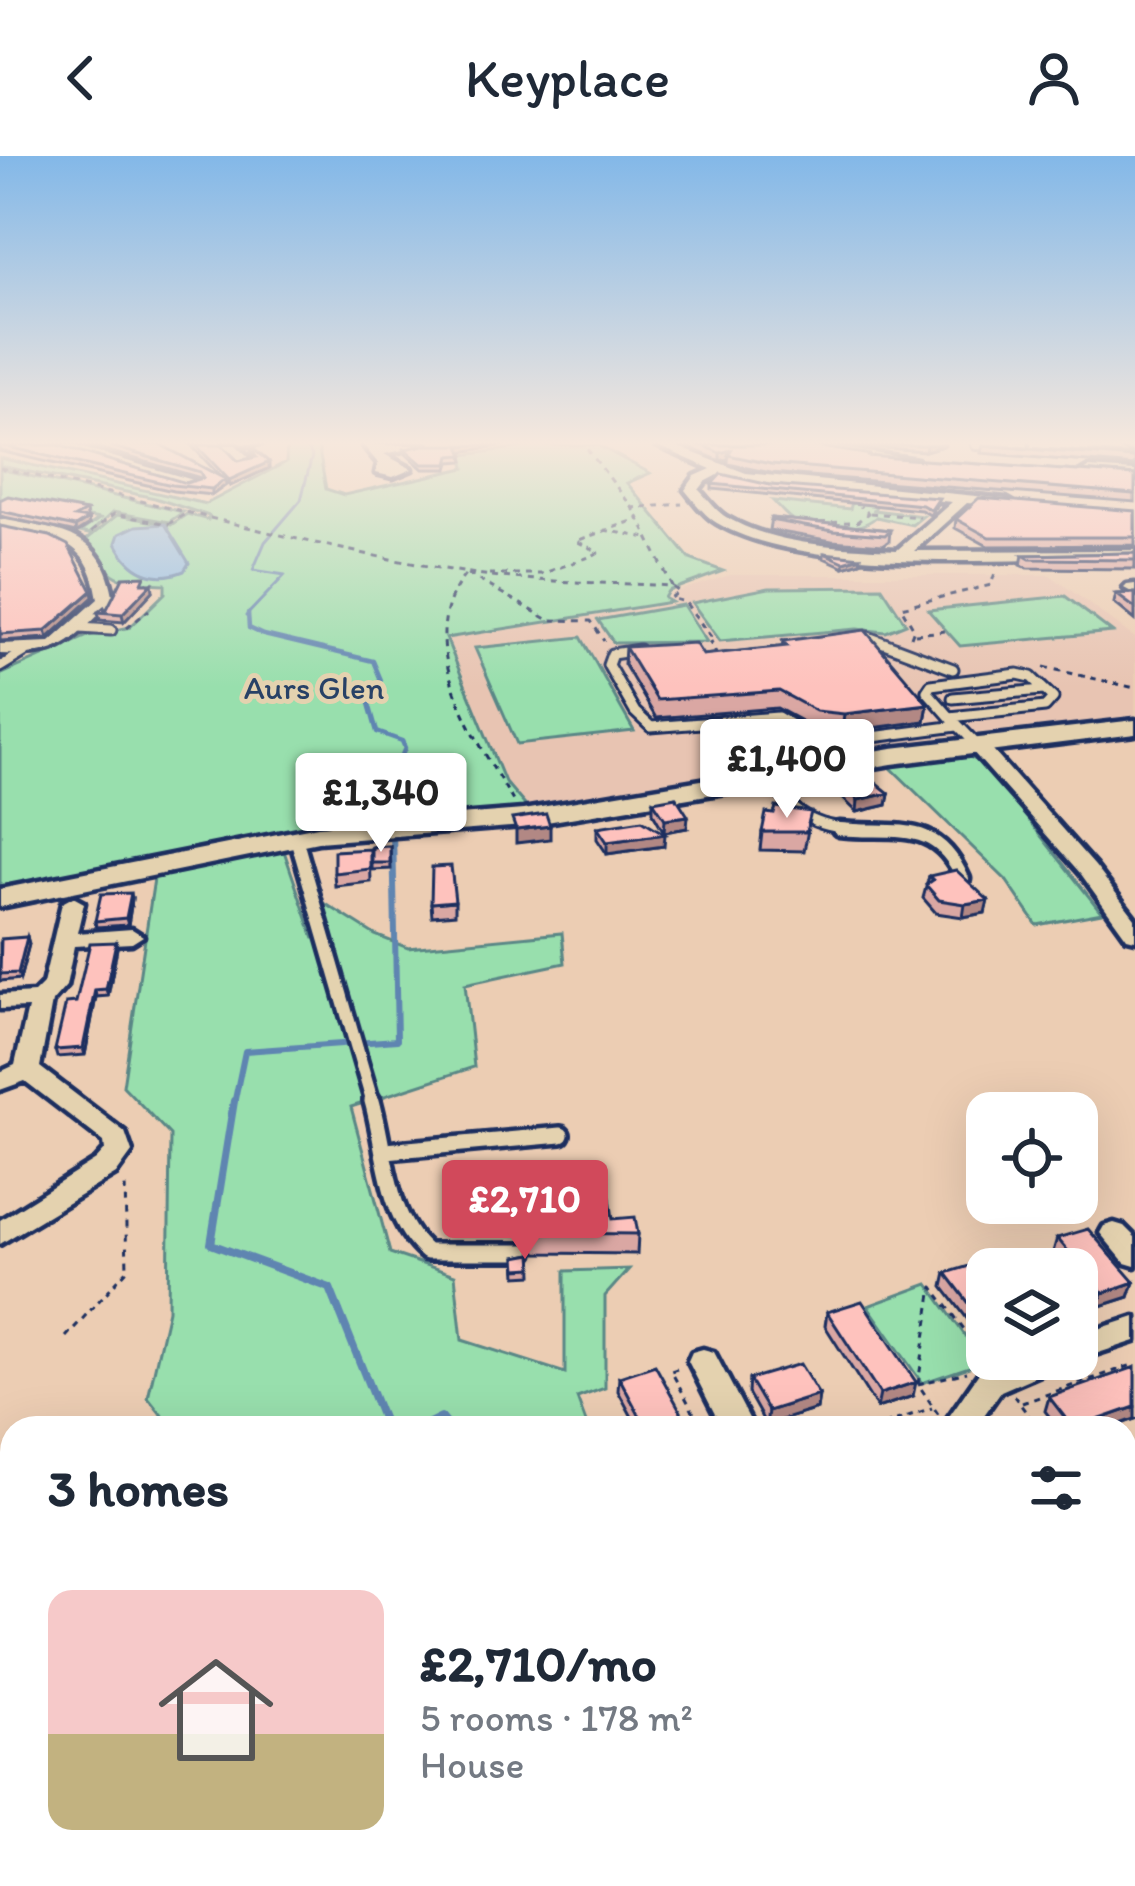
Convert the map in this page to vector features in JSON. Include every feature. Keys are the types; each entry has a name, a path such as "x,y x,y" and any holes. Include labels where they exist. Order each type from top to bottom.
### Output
{"street":[{"path":"0,649 57,646 106,600 94,556 77,538 14,526"},
{"path":"732,526 747,536 742,544 754,551 780,544 902,553 1135,554"},
{"path":"902,553 933,526"},
{"path":"0,898 296,838 523,818 1135,727"},
{"path":"979,747 1088,870 1135,933"},
{"path":"27,1070 41,1000 54,986 73,903"},
{"path":"64,940 132,936"},
{"path":"0,1002 41,1000"},
{"path":"0,1082 27,1070"},
{"path":"0,1234 106,1167 118,1152 116,1138 27,1070"},
{"path":"1114,1233 1135,1256"},
{"path":"1098,1341 1135,1329"},
{"path":"703,1361 733,1416"},
{"path":"947,1416 991,1380"}],"lane":[{"path":"80,628 111,630"},
{"path":"843,638 868,637 953,669"},
{"path":"653,650 614,653 608,665 635,712 651,727 778,717 804,735 826,741 953,722 1045,707 1053,698 1031,677 1018,674 948,681 927,691 953,722 979,747"},
{"path":"0,667 26,651"},
{"path":"940,706 958,693 948,681"},
{"path":"953,698 1043,690"},
{"path":"768,778 791,808 828,828 908,832 940,841 951,850 963,879"},
{"path":"296,838 386,1151 399,1218 408,1236 427,1252 525,1252"},
{"path":"386,1151 561,1136"}],"path":[{"path":"236,526 466,573 672,586"},
{"path":"476,574 541,574 599,552 576,542 615,526"},
{"path":"643,526 679,592 670,598 685,602 714,641 710,644 717,654"},
{"path":"780,544 787,537 781,533 792,526"},
{"path":"602,530 651,539"},
{"path":"913,634 901,607 992,585 997,578 986,552"},
{"path":"466,573 549,620 591,621 614,653"},
{"path":"466,573 452,588 441,643 496,776 523,818"},
{"path":"111,630 128,627 149,610"},
{"path":"913,634 946,631"},
{"path":"896,647 913,634"},
{"path":"66,1337 127,1270 125,1182 118,1152"},
{"path":"918,1384 933,1287 966,1332"},
{"path":"695,1416 671,1371 703,1361"},
{"path":"1020,1403 1135,1364"},
{"path":"904,1365 942,1416"},
{"path":"918,1384 966,1375"},
{"path":"1002,1380 1029,1416"}],"shaded area":[{"path":"730,575 1050,575 1135,638 1135,719 947,736 530,811 505,782 445,638 679,603 667,599 675,592"}],"green space":[{"name":"Aurs Glen","path":"104,526 662,526 690,559 723,571 668,591 664,598 671,602 446,638 505,782 530,811 299,829 0,890 0,675 88,636 130,627 165,593 165,584 117,577 86,540"},
{"path":"804,526 860,526 826,529"},
{"path":"882,587 906,624 886,632 857,629 720,641 692,603 769,588"},
{"path":"1065,596 1112,632 960,646 928,610"},
{"path":"683,605 707,642 614,643 598,620"},
{"path":"581,637 634,731 517,744 475,648"},
{"path":"968,756 985,765 1102,913 1037,925 1006,880 887,764"},
{"path":"269,849 284,851 314,939 318,899 375,935 408,948 562,933 565,963 465,984 474,1067 351,1107 390,1253 455,1275 462,1340 565,1373 565,1271 629,1269 605,1296 605,1388 577,1398 584,1416 162,1416 148,1398 168,1310 170,1135 123,1086 155,872"},
{"path":"928,1284 966,1337 966,1368 922,1383 868,1306"}],"water":[{"path":"136,526 166,526 189,563 184,571 153,575 128,561 116,543 119,534"}],"building":[{"path":"0,526 50,536 68,545 92,591 46,631 0,634"},
{"path":"803,526 890,530 885,535"},
{"path":"968,526 1135,526 1135,537 989,537"},
{"path":"824,553 861,557 844,562"},
{"path":"1135,553 1135,560 1030,559 1023,555"},
{"path":"145,576 142,583 152,583 122,614 98,612 104,607 106,611 123,577"},
{"path":"1135,593 1135,608 1116,594"},
{"path":"865,630 928,704 844,714 816,711 779,691 657,700 625,647 695,643 703,655 787,646 783,641"},
{"path":"854,765 889,793 858,800 828,770"},
{"path":"676,797 688,816 665,819 653,801"},
{"path":"776,807 811,812 806,832 762,832 766,813 774,814"},
{"path":"546,814 550,826 516,830 512,819"},
{"path":"642,820 665,834 607,842 597,827"},
{"path":"390,846 390,863 372,863 372,847"},
{"path":"370,849 370,869 334,873 334,851"},
{"path":"451,866 455,901 431,903 432,867"},
{"path":"956,870 988,900 965,904 939,900 926,885 933,880 929,876"},
{"path":"131,893 126,918 95,921 101,894"},
{"path":"27,937 18,973 0,974 1,939"},
{"path":"116,942 106,989 95,990 83,1048 55,1050 66,1003 76,1002 90,943"},
{"path":"605,1163 613,1219 635,1217 638,1234 536,1233 526,1220 522,1180 532,1180 531,1166"},
{"path":"1088,1229 1134,1282 1103,1293 1098,1287 1098,1248 1065,1248 1057,1238"},
{"path":"532,1254 533,1268 517,1269 516,1257"},
{"path":"966,1267 966,1299 946,1273"},
{"path":"862,1301 916,1382 880,1394 827,1312"},
{"path":"800,1364 819,1395 768,1411 749,1379"},
{"path":"655,1365 683,1416 640,1416 619,1377"},
{"path":"1135,1367 1135,1407 1109,1416 1064,1416 1049,1397"}],"waterway":[{"path":"248,614 285,575 253,570 265,542 279,526"},
{"path":"248,614 249,628 264,635 373,661 381,680 366,693 377,732 402,741 405,748 394,774 375,778 393,829"},
{"path":"234,1104 245,1051 397,1040 393,829"},
{"path":"234,1101 211,1244 330,1288 381,1416"}]}
